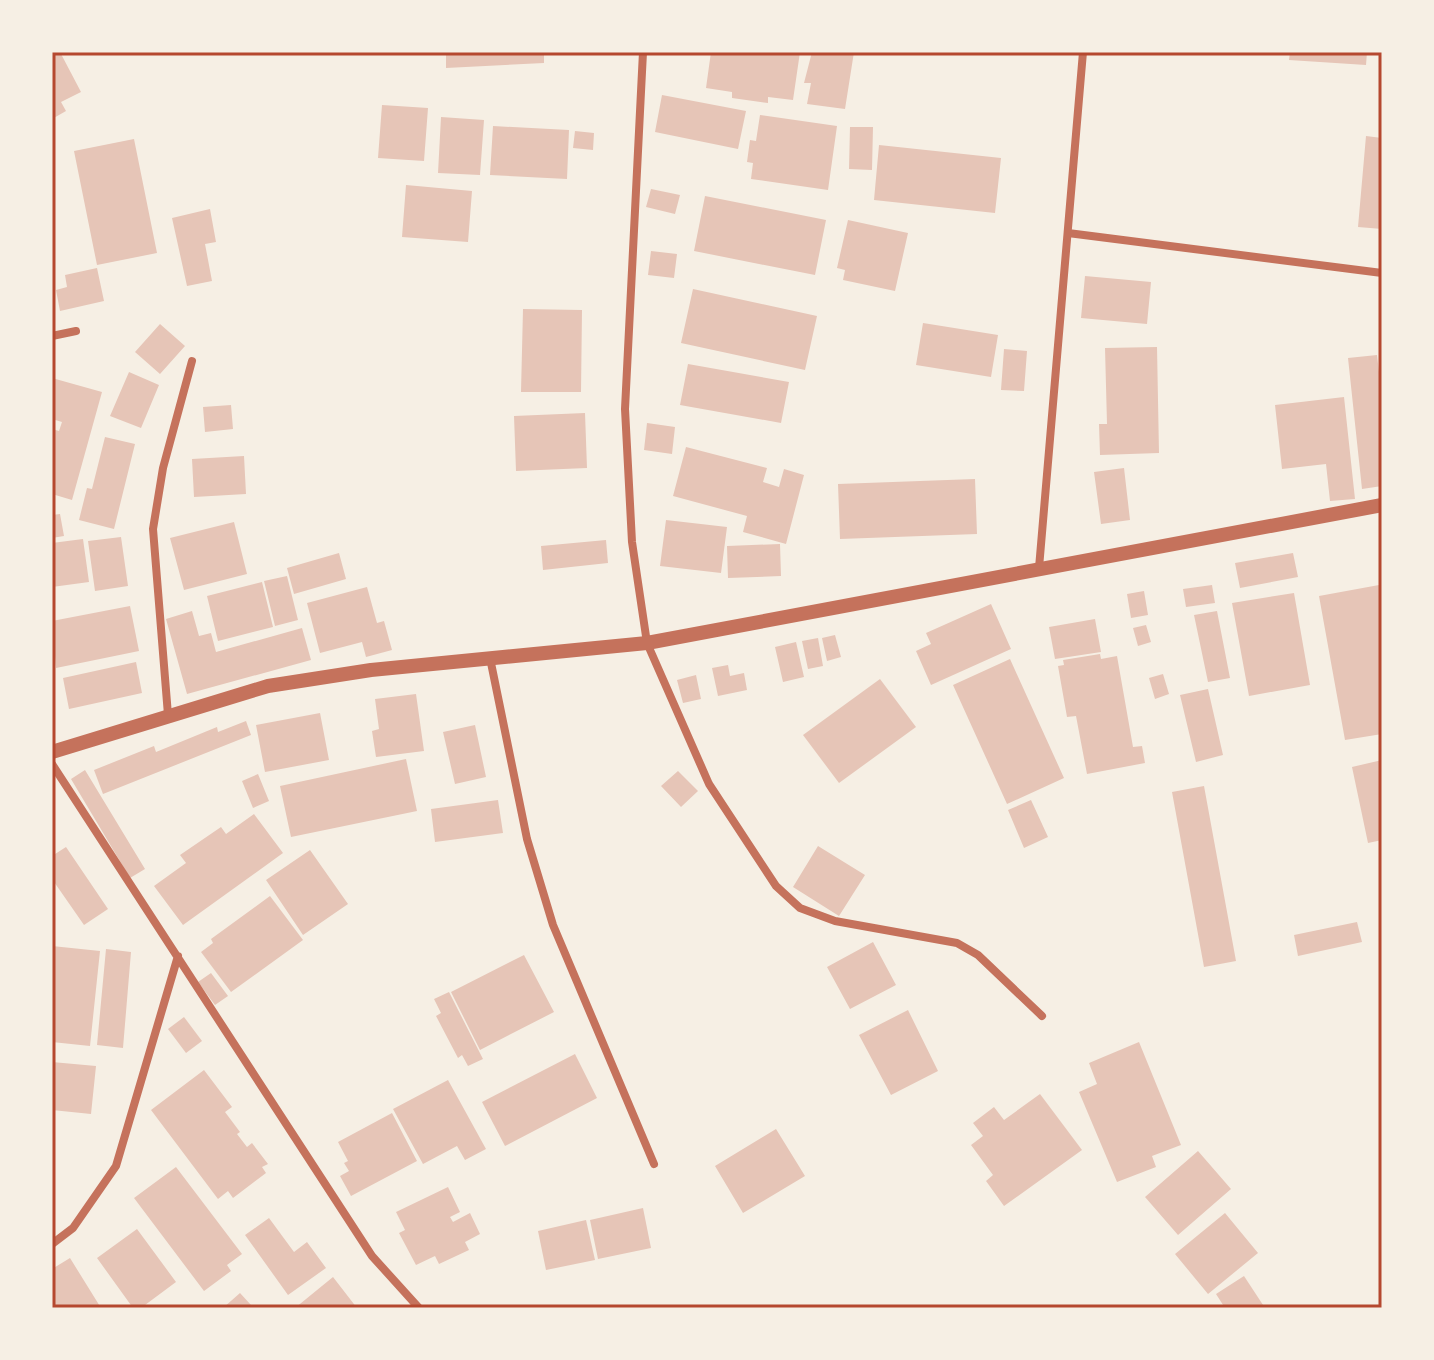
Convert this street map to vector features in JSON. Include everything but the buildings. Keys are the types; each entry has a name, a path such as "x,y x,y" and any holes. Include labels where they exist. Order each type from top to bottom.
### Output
{"street":[{"path":"643,52 625,409 632,542 647,643 709,784 776,886 800,908 835,921 957,943 978,955 1042,1016"},
{"path":"1039,568 1083,52"},
{"path":"1068,233 1382,273"},
{"path":"52,336 76,331"},
{"path":"168,715 153,529 163,468 192,361"},
{"path":"52,752 268,686 490,658 647,643 1382,505"},
{"path":"490,658 527,839 553,925 654,1164"},
{"path":"52,764 372,1256 419,1308"},
{"path":"52,1244 73,1228 116,1166 178,956"}]}
